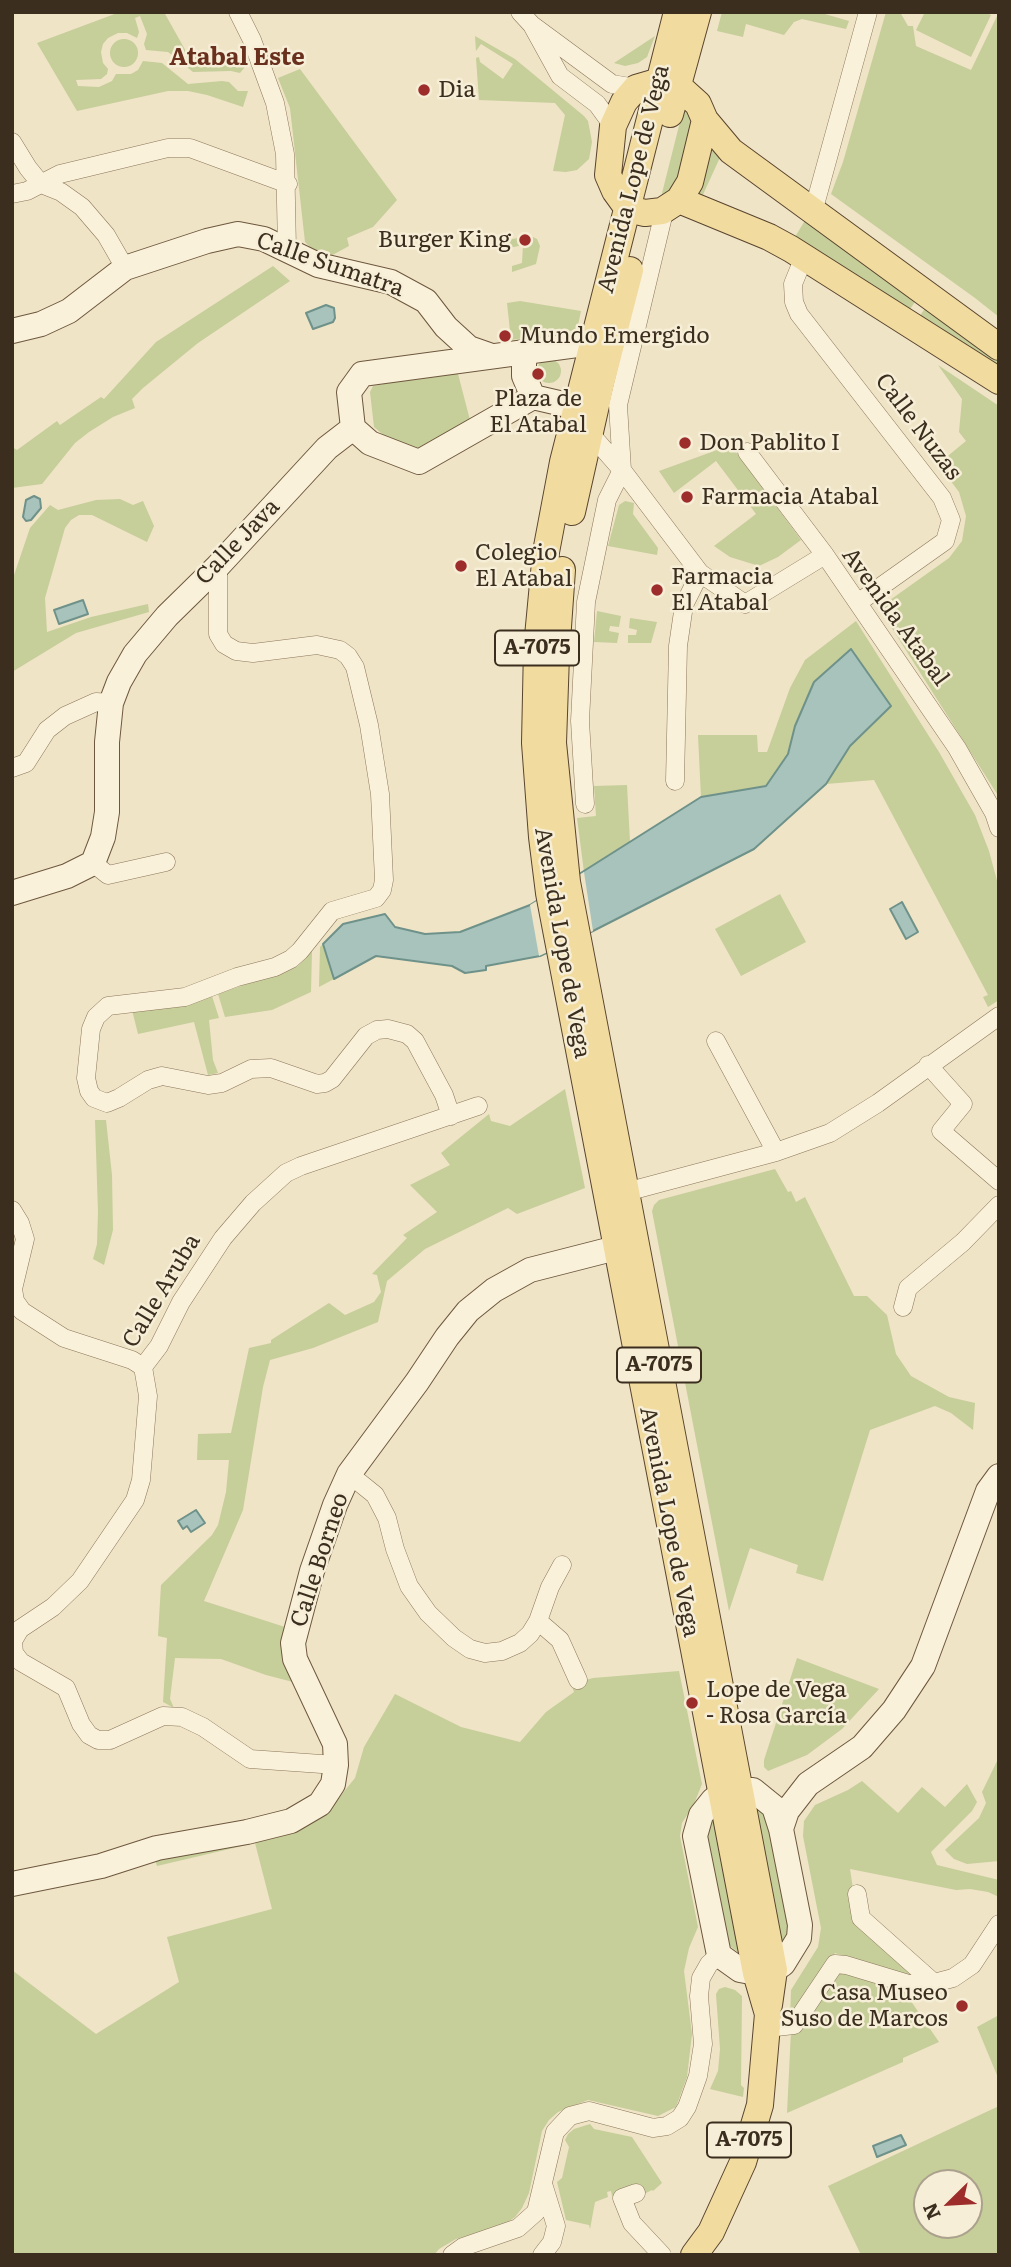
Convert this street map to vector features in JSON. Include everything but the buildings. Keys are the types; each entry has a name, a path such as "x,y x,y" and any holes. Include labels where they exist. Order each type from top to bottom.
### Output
{"main road":[{"name":"Avenida Lope de Vega","path":"677,12 658,85 654,208 595,414 564,554 556,655 553,743 558,887 616,1248 741,1793"},
{"name":"Avenida Lope de Vega","path":"658,85 698,12"},
{"path":"999,347 730,151 705,120 698,104 658,85 624,102 613,126 608,175 615,191 654,208 769,237 999,381"},
{"path":"654,208 691,182 705,120"},
{"name":"Avenida Lope de Vega","path":"595,414 592,343 654,208"},
{"name":"Avenida Lope de Vega","path":"568,943 626,1192 741,1793 765,1971 767,2021"},
{"name":"A-7075","path":"694,2255 711,2232 743,2162 760,2105 767,2021"}],"street":[{"path":"238,12 252,40 275,103 288,184 287,249"},
{"path":"813,212 868,12"},
{"path":"526,19 612,85 658,85"},
{"path":"526,19 560,76 597,104 613,126"},
{"path":"12,142 27,168 41,184 61,192 82,207 106,235 125,268"},
{"path":"12,194 27,191 60,174 168,148 190,148 288,184"},
{"name":"Calle Sumatra","path":"12,331 41,324 69,311 125,268 207,241 238,234 264,239 318,265 391,282 426,300 446,327 469,348 489,355"},
{"name":"Calle Nuzas","path":"804,257 793,284 794,302 799,314 942,498 951,520 946,541 859,602"},
{"path":"437,363 449,355 451,345 446,327"},
{"path":"592,343 362,374 349,391 353,428 370,443 419,462 533,397 595,414"},
{"path":"528,352 524,361 524,376 533,397"},
{"name":"Avenida Atabal","path":"595,414 622,470 700,573 745,604 825,555 957,748 994,813 999,828"},
{"name":"Avenida Lope de Vega","path":"595,414 622,470"},
{"name":"Calle Java","path":"93,863 103,837 107,812 107,742 111,704 119,682 135,654 327,448 353,428"},
{"path":"747,452 825,555"},
{"path":"585,804 580,721 586,602 607,500 622,470"},
{"path":"218,566 218,634 224,644 236,651 253,653 317,645 340,650 355,667 369,726 380,794 384,880 382,890 376,898 332,911 300,951 275,967 237,977 185,997 108,1006 96,1017 91,1029 86,1078 89,1091 94,1098 107,1103 148,1080 162,1076 208,1085 222,1083 251,1069 271,1068 317,1084 325,1083 332,1079 366,1036 377,1030 388,1029 407,1034 415,1041 444,1095 451,1116"},
{"path":"675,781 678,646 684,605 700,573"},
{"path":"12,768 26,763 47,730 65,716 96,702 111,704"},
{"path":"12,893 67,876 93,863 108,875 166,862"},
{"path":"626,1192 776,1152 830,1133 878,1103 999,1016"},
{"path":"716,1041 776,1152"},
{"path":"928,1065 963,1104 941,1131 999,1181"},
{"name":"Calle Aruba","path":"336,1765 250,1759 203,1727 182,1717 163,1716 110,1740 98,1740 89,1735 81,1724 66,1688 21,1662 14,1653 13,1641 20,1629 53,1607 80,1581 135,1500 141,1480 148,1396 143,1367 159,1346 181,1302 223,1238 269,1187 286,1173 478,1107"},
{"path":"903,1307 908,1288 963,1242 999,1205"},
{"path":"12,1210 25,1239 13,1289 15,1301 22,1311 64,1338 132,1360 143,1367"},
{"name":"Calle Borneo","path":"336,1765 335,1744 295,1659 293,1643 312,1571 349,1474 468,1311 494,1290 530,1270 616,1248"},
{"path":"349,1474 375,1495 387,1518 409,1586 428,1614 470,1649 485,1653 502,1651 520,1643 530,1634 538,1622 550,1587 562,1564"},
{"path":"781,1829 787,1811 808,1784 862,1748 894,1710 923,1666 988,1491 999,1476"},
{"path":"538,1622 560,1640 578,1680"},
{"path":"12,1884 101,1866 157,1848 291,1821 320,1804 333,1784 336,1765"},
{"path":"741,1793 774,1807 781,1829 800,1925 799,1938 783,1965 765,1971 740,1970 719,1955 695,1836 701,1815 713,1800 741,1793 808,1784"},
{"path":"857,1894 861,1918 934,1983"},
{"path":"767,2021 794,2025 835,1964 909,1984 934,1983 953,1978 972,1965 999,1924"},
{"path":"452,2255 463,2247 518,2228 536,2212 555,2132 570,2116 589,2111 653,2127 667,2126 680,2118 687,2107 698,2076 703,2044 699,1996 701,1978 709,1964 719,1955"},
{"path":"542,2255 552,2242 556,2226 544,2187"},
{"path":"636,2193 622,2199 632,2224 662,2255"}],"green space":[{"path":"120,12 164,12 188,55 245,67 240,73 193,72 168,52 146,50 144,44 147,34 140,16 135,18 139,32 137,38 127,33 118,33 103,44 101,52 103,63 108,69 107,74 101,79 76,80 78,86 99,87 112,81 116,74 131,74 138,70 143,61 162,63 188,84 222,81 229,82 238,91 248,91 243,107 207,95 168,91 77,111 37,43"},
{"path":"722,12 818,12 849,21 846,29 802,19 794,22 784,35 746,24 743,37 717,31"},
{"path":"886,12 900,12 908,26 913,26 916,46 971,70 999,12 999,317 831,194 843,162"},
{"path":"925,12 985,12 991,15 971,57 916,30"},
{"path":"475,36 515,59 588,121 592,142 589,159 577,170 553,171 565,115 555,103 479,100 476,58 479,57 480,62 503,79 513,64 481,44 476,51"},
{"path":"655,36 647,57 638,63 625,66 614,63"},
{"path":"124,39 134,43 138,53 134,63 124,67 114,63 110,53 114,43"},
{"path":"300,69 397,200 373,227 347,238 349,246 327,258 305,242 290,108 278,78"},
{"path":"684,106 694,123 678,186 660,201"},
{"path":"713,142 722,153 701,199 697,198"},
{"path":"807,217 918,297 907,314 792,242"},
{"path":"531,236 537,239 540,246 536,264 512,272 512,266 522,263 523,245 509,248 509,242 512,239"},
{"path":"273,266 290,281 198,343 143,388 132,399 135,408 113,417 75,443 42,484 12,488 12,447 17,450 57,421 60,425 101,397 104,399 156,342"},
{"path":"520,301 581,311 577,330 511,340 507,303"},
{"path":"928,304 999,353 999,371 917,320"},
{"path":"549,359 557,363 561,371 557,379 549,383 541,379 537,371 541,363"},
{"path":"938,365 999,406 999,797 881,611 883,605 949,558 962,541 966,516 959,492 938,464 966,441 959,432 962,399"},
{"path":"457,370 471,424 416,453 394,444 374,427 370,392 373,386"},
{"path":"731,445 801,540 778,557 759,566 730,557 714,546 756,514 716,461 674,493 659,471"},
{"path":"120,499 133,505 143,501 154,526 147,542 92,515 79,515 71,520 65,528 45,598 47,632 91,617 148,604 149,612 76,633 12,672 12,581 30,528 50,505 58,510 96,500"},
{"path":"625,501 634,503 633,514 658,548 657,555 608,546 619,505"},
{"path":"597,611 621,616 619,627 610,626 609,631 619,633 617,643 594,642"},
{"path":"630,618 657,622 651,643 628,643 628,635 636,635 637,630 629,628"},
{"path":"856,621 939,752 975,815 989,851 999,888 999,1000 988,1007 983,997 988,995 874,780 826,784 850,746 891,706 851,650 814,682 795,726 788,754 766,786 701,797 698,735 757,735 758,752 767,752 790,688 805,660"},
{"path":"627,785 630,842 584,872 577,818 596,816 594,786"},
{"path":"780,894 806,942 741,976 715,929"},
{"path":"323,944 334,979 319,987 320,947"},
{"path":"312,951 311,992 272,1010 225,1017 218,994 298,966"},
{"path":"212,996 219,1018 209,1020 213,1060 218,1073 208,1075 194,1022 138,1034 132,1010 176,1007"},
{"path":"565,1089 585,1188 517,1214 508,1208 425,1249 387,1281 378,1322 313,1348 270,1360 263,1387 243,1510 204,1601 285,1627 281,1647 283,1662 293,1682 221,1659 175,1658 170,1699 174,1708 163,1702 167,1638 158,1636 161,1585 212,1535 218,1525 226,1492 229,1460 197,1460 198,1434 231,1433 249,1348 271,1343 271,1340 329,1303 345,1315 374,1302 381,1292 377,1275 372,1274 407,1238 403,1235 437,1212 410,1185 450,1165 441,1153 489,1114 491,1121 510,1126"},
{"path":"95,1120 106,1120 112,1175 113,1230 104,1265 93,1259 97,1244 98,1212"},
{"path":"775,1169 796,1202 805,1197 854,1296 867,1296 887,1315 896,1354 911,1376 949,1397 975,1403 973,1430 951,1413 935,1406 870,1430 823,1581 796,1573 798,1565 750,1548 729,1611 652,1211 659,1200"},
{"path":"797,1658 879,1689 842,1729 807,1755 768,1771 764,1767 764,1760"},
{"path":"679,1671 702,1784 682,1823 680,1836 698,1927 689,1948 684,1971 692,2034 687,2077 676,2107 658,2116 588,2100 558,2112 542,2131 529,2193 515,2217 491,2229 456,2239 434,2255 12,2255 12,1970 96,2034 179,1982 167,1937 272,1909 255,1843 157,1866 154,1856 295,1830 324,1816 355,1778 364,1747 395,1694 461,1727 520,1742 546,1712 574,1692 571,1684 593,1678"},
{"path":"999,1757 999,1861 967,1864 954,1859 945,1850 979,1818 986,1803 982,1792"},
{"path":"862,1781 898,1813 922,1787 945,1807 967,1784 977,1802 972,1811 931,1852 937,1865 999,1880 999,1897 988,1892 956,1890 850,1869 858,1922 920,1974 917,1981 835,1953 790,2022 791,1990 818,1947 821,1928 803,1836 804,1821 815,1805"},
{"path":"753,1805 767,1816 791,1925 781,1953"},
{"path":"717,1814 743,1956 730,1946 706,1835 707,1826"},
{"path":"843,1969 904,1991 939,2042 903,2058 903,2062 787,2113 791,2031 834,1972"},
{"path":"725,1987 742,1996 743,2097 710,2089 718,2071 720,2049 716,1994 719,1989"},
{"path":"999,2015 999,2080 977,2027"},
{"path":"999,2106 999,2255 861,2255 828,2186"},
{"path":"590,2124 594,2129 632,2137 662,2183 653,2191 640,2196 623,2193 612,2196 611,2191 607,2192 608,2197 595,2202 590,2229 589,2225 566,2220 557,2182 562,2178 569,2147 565,2140 568,2134"}],"water":[{"path":"326,305 334,308 333,322 313,329 306,313"},
{"path":"34,496 40,499 41,508 31,520 26,521 23,517 26,500"},
{"path":"83,600 88,614 59,624 54,610"},
{"path":"851,649 891,706 850,746 826,784 754,849 540,956 486,966 486,970 465,973 452,966 376,956 334,979 323,944 343,924 385,914 395,927 425,934 460,932 530,905 701,797 766,786 788,754 795,726 814,682"},
{"path":"902,902 918,932 906,939 890,909"},
{"path":"196,1510 205,1523 191,1532 187,1526 183,1529 178,1521"},
{"path":"901,2135 906,2145 877,2157 873,2146"}],"pier":[{"path":"584,872 593,931 539,956 530,905"}],"place":[{"name":"Dia","path":"424,90"},
{"name":"Burger King","path":"525,240"},
{"name":"Mundo Emergido","path":"505,336"},
{"name":"Plaza de El Atabal","path":"538,374"},
{"name":"Don Pablito I","path":"685,443"},
{"name":"Farmacia Atabal","path":"687,497"},
{"name":"Colegio El Atabal","path":"461,566"},
{"name":"Farmacia El Atabal","path":"657,590"},
{"name":"Lope de Vega - Rosa García","path":"692,1703"},
{"name":"Casa Museo Suso de Marcos","path":"962,2006"}],"district":[{"name":"Atabal Este","path":"237,58"}]}
